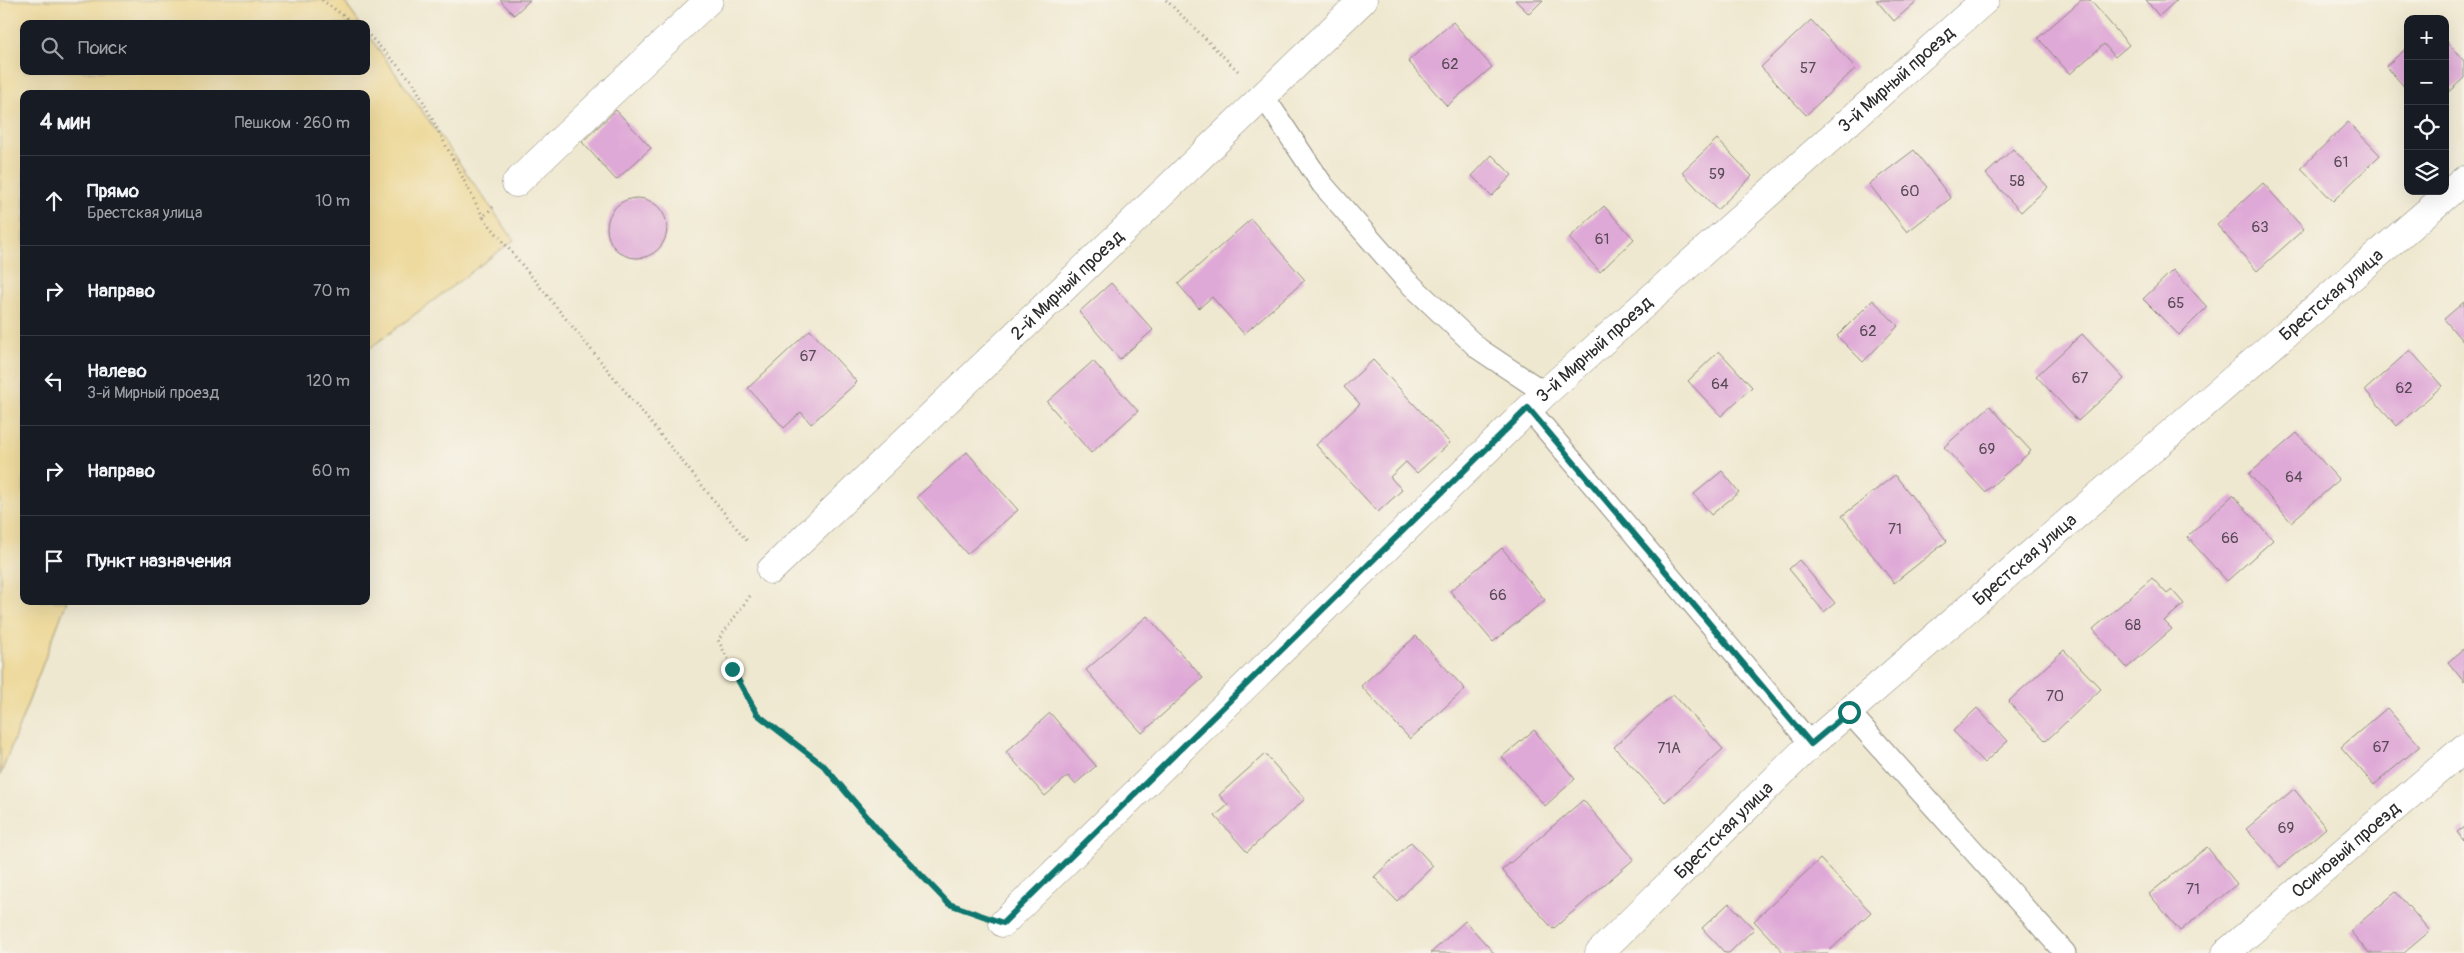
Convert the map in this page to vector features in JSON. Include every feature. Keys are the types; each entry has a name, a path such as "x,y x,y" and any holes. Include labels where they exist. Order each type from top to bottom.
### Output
{"street":[{"path":"516,183 709,0"},
{"name":"2-й Мирный проезд","path":"771,570 1262,94 1363,0"},
{"name":"3-й Мирный проезд","path":"1003,923 1537,401 1985,0"},
{"name":"Брестская улица","path":"1599,953 1811,744 2464,180"},
{"name":"Осиновый проезд","path":"2226,953 2464,748"}],"lane":[{"path":"1262,94 1322,184 1406,280 1537,401 1811,744"},
{"path":"1849,712 2065,953"}],"path":[{"path":"322,0 350,20"},
{"path":"1166,0 1262,94"},
{"path":"370,36 413,82 483,218 771,570 718,640 757,714 824,766 878,830 949,904 1003,923"},
{"path":"483,218 516,183"}],"sand":[{"path":"0,0 343,0 357,20 20,20 20,75 370,75 370,38 514,240 370,348 370,90 20,90 20,605 65,605 0,776"}],"building":[{"path":"500,0 530,0 514,15"},
{"path":"1515,0 1543,0 1529,14"},
{"path":"1876,0 1918,0 1894,21"},
{"path":"2081,0 2090,0 2129,45 2115,57 2104,44 2070,74 2038,38"},
{"path":"2146,0 2177,0 2159,16"},
{"path":"1811,20 1856,68 1806,115 1761,67"},
{"path":"1453,22 1492,67 1447,106 1408,61"},
{"path":"2449,44 2464,61 2464,78 2449,91"},
{"path":"2404,50 2404,86 2386,66"},
{"path":"616,110 651,148 616,180 582,142"},
{"path":"2348,122 2380,155 2333,201 2301,168"},
{"path":"1717,139 1752,176 1717,210 1682,172"},
{"path":"2013,149 2048,187 2021,212 1986,174"},
{"path":"1914,150 1951,198 1907,232 1869,184"},
{"path":"1492,155 1512,175 1492,196 1472,176"},
{"path":"2263,183 2304,229 2257,271 2217,225"},
{"path":"631,198 643,198 654,203 662,211 667,222 665,240 654,253 643,258 631,258 620,253 612,245 607,234 607,222 612,211 620,203"},
{"path":"1604,206 1634,239 1600,272 1569,238"},
{"path":"1251,219 1305,280 1244,334 1212,297 1199,308 1178,284"},
{"path":"2173,270 2207,307 2179,335 2143,299"},
{"path":"1111,283 1153,330 1120,359 1079,312"},
{"path":"1873,300 1898,326 1863,362 1837,336"},
{"path":"2464,302 2464,343 2444,319"},
{"path":"810,330 857,382 811,424 801,412 784,428 748,388"},
{"path":"2082,334 2124,379 2078,421 2036,376"},
{"path":"2410,350 2442,386 2397,426 2365,390"},
{"path":"1719,351 1752,387 1721,416 1688,381"},
{"path":"1373,360 1450,443 1417,473 1406,462 1390,477 1402,490 1378,512 1316,445 1360,404 1344,387"},
{"path":"1093,361 1138,411 1091,453 1047,402"},
{"path":"1990,406 2031,451 1985,492 1944,447"},
{"path":"2297,433 2339,480 2291,522 2249,474"},
{"path":"967,452 1018,510 967,554 917,497"},
{"path":"1722,471 1739,492 1711,515 1694,494"},
{"path":"1895,475 1947,541 1894,583 1842,516"},
{"path":"2233,495 2273,540 2227,581 2187,537"},
{"path":"1502,548 1545,600 1493,642 1450,591"},
{"path":"1799,560 1835,603 1824,612 1789,569"},
{"path":"2152,578 2167,594 2172,590 2184,604 2164,621 2172,629 2127,668 2093,629"},
{"path":"1147,616 1203,678 1142,733 1086,670"},
{"path":"1416,636 1465,689 1410,739 1361,686"},
{"path":"2464,649 2464,682 2448,662"},
{"path":"2064,650 2101,689 2046,741 2008,702"},
{"path":"1673,694 1723,749 1665,802 1614,747"},
{"path":"1977,708 2008,741 1984,763 1953,731"},
{"path":"2387,708 2420,746 2374,785 2341,747"},
{"path":"1050,713 1096,766 1075,784 1068,776 1045,796 1006,752"},
{"path":"1534,730 1575,779 1545,806 1502,757"},
{"path":"1265,754 1305,799 1247,852 1215,816 1228,805 1219,795"},
{"path":"2294,789 2326,828 2280,867 2246,829"},
{"path":"1583,800 1634,859 1553,929 1502,870"},
{"path":"2464,827 2464,841 2457,832"},
{"path":"1411,842 1433,866 1397,901 1374,877"},
{"path":"2207,847 2237,884 2180,931 2149,894"},
{"path":"1820,859 1871,912 1827,953 1784,953 1754,921"},
{"path":"2396,892 2430,931 2404,953 2369,953 2350,931"},
{"path":"1729,903 1754,929 1729,953 1725,953 1702,928"},
{"path":"1465,921 1494,953 1431,953"}],"route":[{"path":"732,669 757,714 824,766 878,830 949,904 1003,923 1528,408 1811,744 1849,712"}]}
